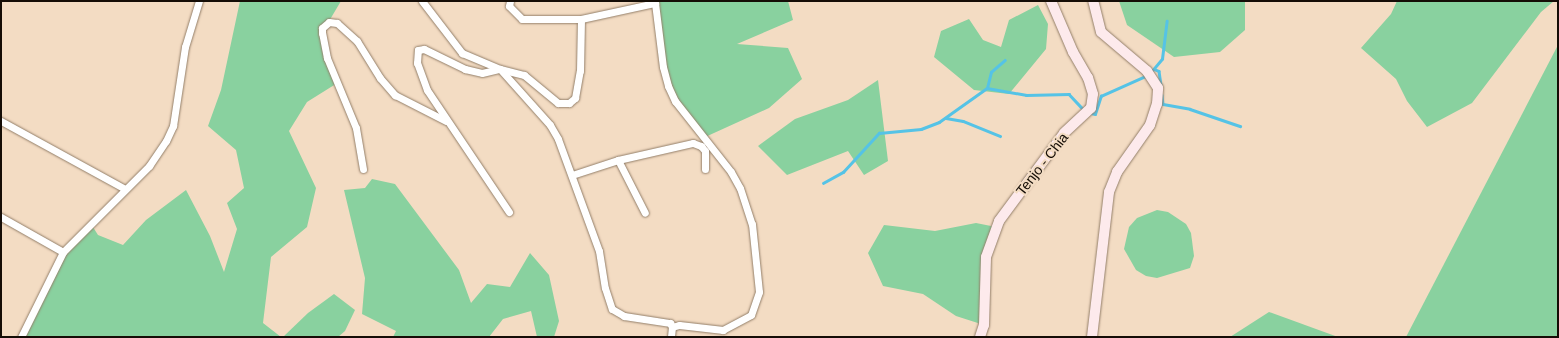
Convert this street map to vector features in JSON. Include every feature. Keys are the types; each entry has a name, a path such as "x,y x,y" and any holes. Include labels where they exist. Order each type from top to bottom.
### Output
{"street":[{"path":"21,337 63,252 149,166 173,126 185,46 199,1"},
{"path":"422,1 462,53 500,69 524,75 558,103 569,103 575,98 580,71 581,20"},
{"path":"510,1 509,6 522,19 581,20 654,2 663,67 668,86 675,101 731,172 740,188 752,224 759,292 751,315 723,330 679,325 672,327"},
{"name":"Tenjo - Chia","path":"980,337 984,325 986,257 999,221 1064,134 1091,108 1093,94 1088,78 1073,52 1051,1"},
{"path":"1092,337 1109,192 1117,172 1150,125 1157,104 1158,88 1147,71 1101,32 1094,1"},
{"path":"363,169 356,128 327,58 322,28 329,22 338,23 357,41 380,78 395,95 448,122"},
{"path":"500,69 482,73 465,69 424,49 418,50 417,63 427,90 509,212"},
{"path":"500,69 550,125 572,175 599,251 605,288 612,309 624,316 665,321 672,327"},
{"path":"1,121 125,189"},
{"path":"572,175 618,160 693,143 701,146 705,151 705,170"},
{"path":"618,160 645,213"},
{"path":"1,217 63,252"},
{"path":"671,337 672,327"}],"green space":[{"path":"240,1 341,1 322,33 339,82 307,102 289,131 316,188 307,227 271,257 263,323 281,337 21,337 63,252 91,224 98,235 123,245 146,220 186,190 210,236 224,272 237,229 227,203 244,188 236,150 208,126 221,90"},
{"path":"654,1 788,1 793,20 737,44 788,48 802,79 769,108 703,138 668,86"},
{"path":"1119,1 1245,1 1245,30 1220,52 1174,57 1127,25"},
{"path":"1397,1 1554,1 1541,12 1472,103 1427,127 1407,101 1396,79 1361,48 1391,14"},
{"path":"1038,5 1048,24 1046,49 1009,94 974,90 934,57 941,31 969,19 983,40 1001,47 1009,20"},
{"path":"1558,45 1558,337 1406,337"},
{"path":"878,80 888,161 864,175 848,151 787,175 758,146 795,119 848,100"},
{"path":"372,179 395,184 459,270 471,303 487,284 510,287 530,253 549,275 559,321 554,337 537,337 531,311 503,319 489,337 393,337 396,331 362,314 365,278 344,190 365,188"},
{"path":"1157,210 1168,212 1186,224 1191,233 1194,256 1190,268 1157,278 1146,276 1136,270 1124,249 1129,227 1137,218"},
{"path":"976,223 996,227 993,236 984,325 956,316 923,294 883,286 868,253 884,225 935,231"},
{"path":"334,294 355,310 345,331 338,337 283,337 308,313"},
{"path":"1269,312 1338,337 1230,337"}],"waterway":[{"path":"1151,72 1162,59 1167,21"},
{"path":"987,88 991,72 1005,60"},
{"path":"1154,69 1159,71 1161,86"},
{"path":"1091,113 1095,114 1101,96 1148,75"},
{"path":"823,183 843,172 879,133 921,129 939,122 987,88 1026,95 1069,94 1084,110"},
{"path":"1162,95 1163,104 1190,109 1240,126"},
{"path":"946,118 963,121 1000,136"}]}
